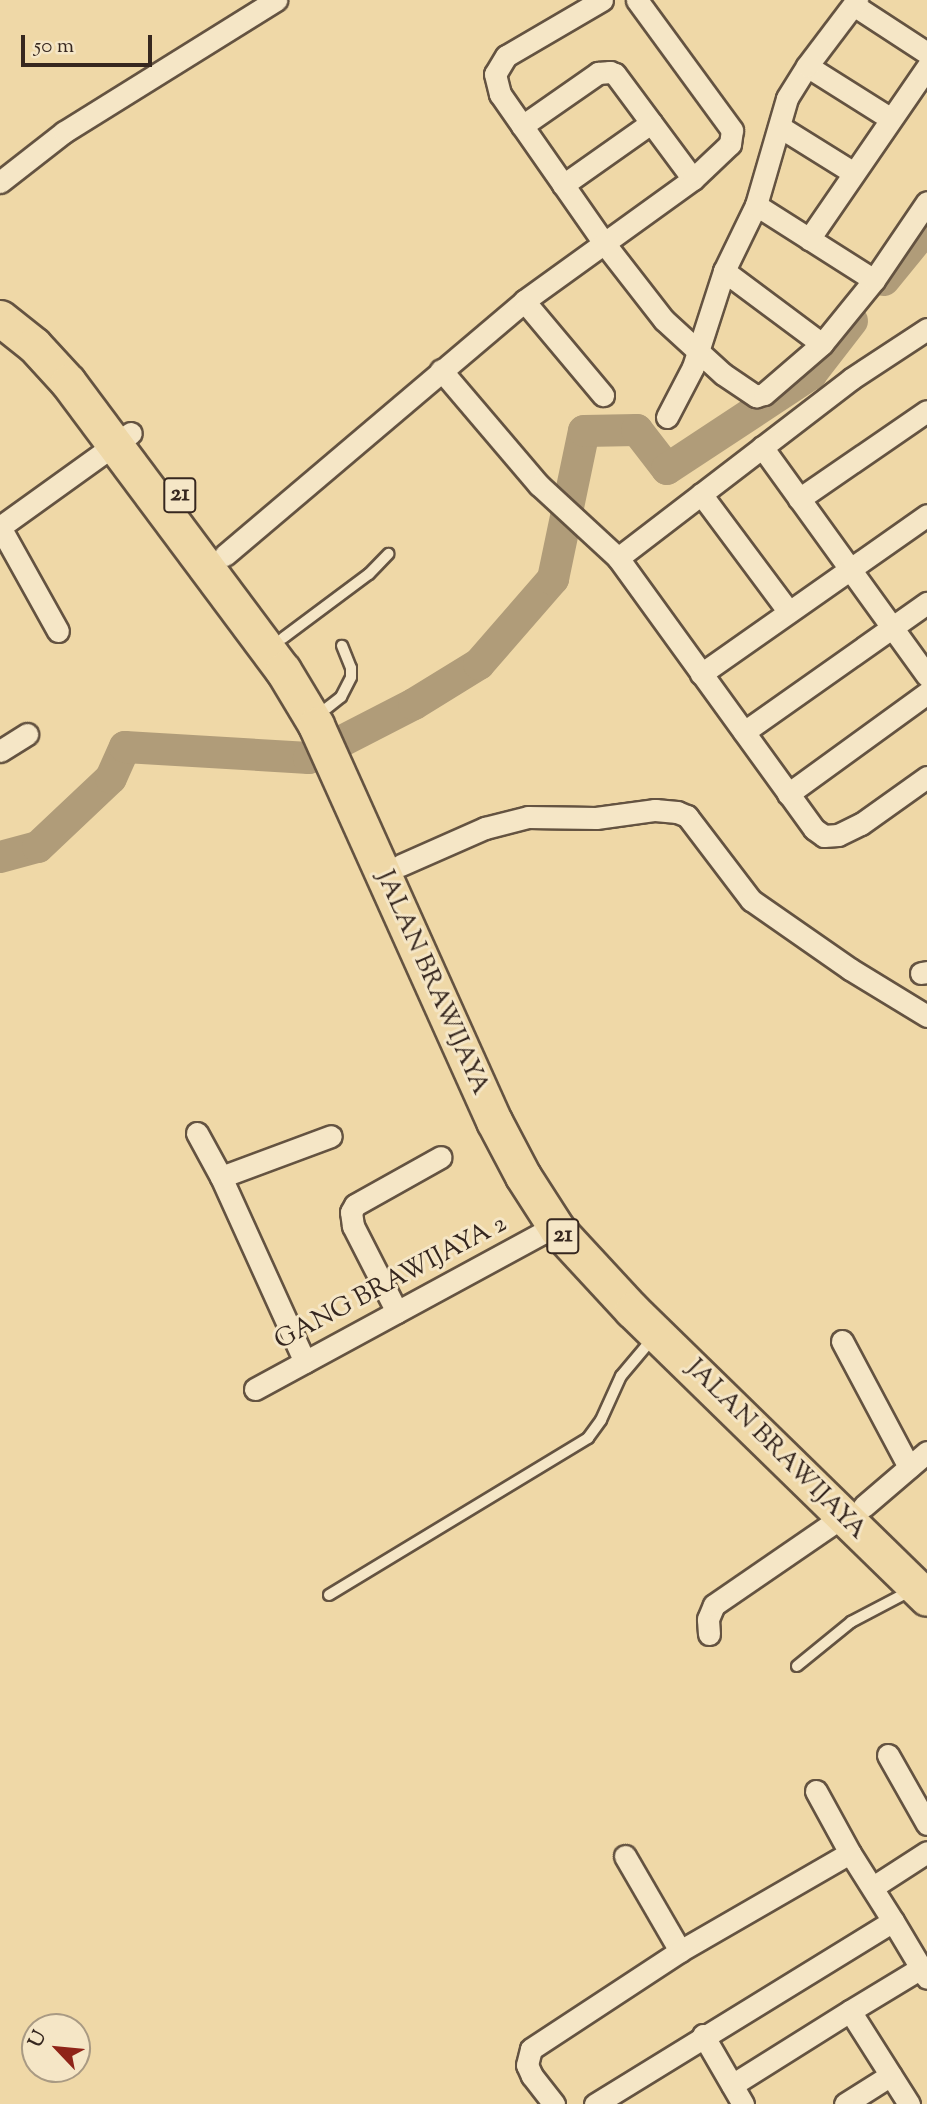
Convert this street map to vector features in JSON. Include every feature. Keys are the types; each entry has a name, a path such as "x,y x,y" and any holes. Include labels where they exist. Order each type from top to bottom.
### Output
{"highway":[{"name":"JALAN BRAWIJAYA","path":"0,296 56,339 283,670 325,717"},
{"name":"JALAN BRAWIJAYA","path":"0,318 34,345 124,439 225,555 283,638 325,717 494,1121 555,1226 594,1272 658,1334 842,1500"},
{"name":"JALAN BRAWIJAYA","path":"349,778 401,865 435,934 519,1124 569,1206 629,1276 714,1355 842,1500 923,1585"}],"street":[{"path":"0,182 64,132 276,0"},
{"path":"601,0 506,56 498,65 495,74 500,94 604,243 664,320 723,374 758,396 822,344 874,280 927,202"},
{"path":"225,555 524,301 693,179 730,144 732,130 637,0"},
{"path":"667,417 699,352 724,271 756,205 787,98 807,66 856,3 927,53"},
{"path":"807,66 891,119"},
{"path":"809,239 927,67"},
{"path":"522,126 598,73 606,71 615,74 693,179"},
{"path":"563,185 651,123"},
{"path":"780,127 854,173"},
{"path":"756,205 874,280"},
{"path":"724,271 822,344"},
{"path":"524,301 603,396"},
{"path":"618,558 851,379 927,329"},
{"path":"441,370 539,485 618,558 814,830 824,836 838,835 861,824 927,777"},
{"path":"799,499 927,411"},
{"path":"58,631 0,527 124,439"},
{"path":"762,447 927,676"},
{"path":"701,494 789,612"},
{"path":"701,674 927,515"},
{"path":"744,732 927,603"},
{"path":"788,794 927,694"},
{"path":"0,751 27,734"},
{"path":"401,865 485,828 528,817 596,818 655,810 677,812 687,816 751,900 850,969 927,1016"},
{"path":"197,1133 221,1177 304,1362"},
{"path":"221,1177 331,1136"},
{"path":"397,1312 353,1226 352,1212 355,1205 441,1157"},
{"name":"GANG BRAWIJAYA 2","path":"255,1388 555,1226"},
{"path":"842,1341 909,1467"},
{"path":"709,1634 708,1619 714,1605 842,1500 909,1467 927,1452"},
{"path":"888,1755 927,1824"},
{"path":"732,2085 850,2011 924,1973 850,1853 816,1791"},
{"path":"873,1887 927,1852"},
{"path":"554,2104 532,2076 527,2064 531,2049 680,1951 850,1853"},
{"path":"625,1856 680,1951"},
{"path":"595,2104 703,2035 893,1921"},
{"path":"850,2011 909,2104"},
{"path":"703,2035 743,2104"},
{"path":"845,2104 891,2075"}],"lane":[{"path":"283,638 369,574 388,554"},
{"path":"325,717 341,697 351,677 351,668 342,646"},
{"path":"328,1595 589,1438 629,1364 658,1334"},
{"path":"797,1666 851,1622 923,1585"}],"waterway":[{"path":"884,280 927,227"},
{"path":"0,857 38,847 111,778 125,747 309,758 414,704 479,664 553,579 584,431 637,430 667,469 811,374 852,321"}]}
